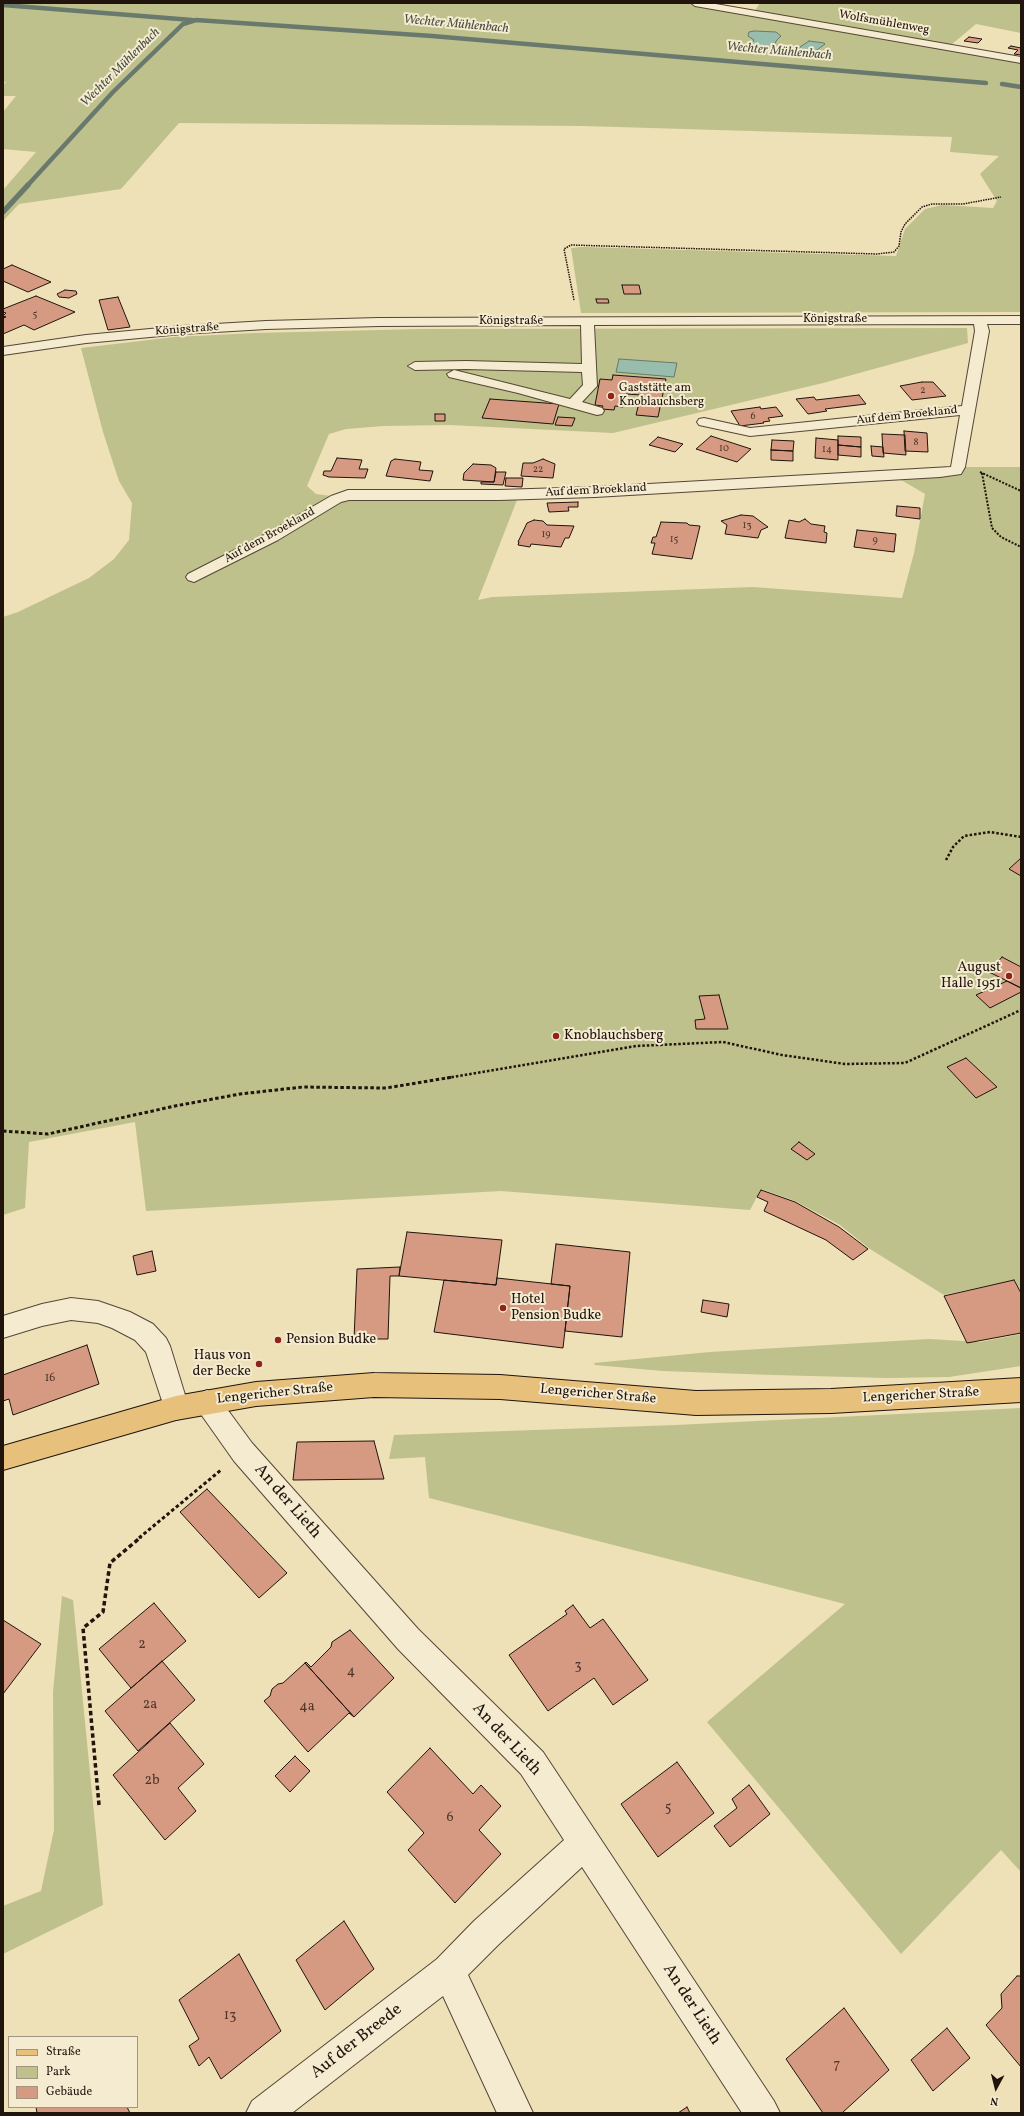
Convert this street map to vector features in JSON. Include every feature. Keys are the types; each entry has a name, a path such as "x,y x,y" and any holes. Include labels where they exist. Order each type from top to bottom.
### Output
{"main road":[{"name":"Lengericher Straße","path":"3,1458 176,1408 256,1394 374,1385 500,1387 696,1403 831,1401 1021,1390"}],"street":[{"name":"Wolfsmühlenweg","path":"695,3 1021,60"},
{"name":"Auf dem Broekland","path":"194,577 272,537 336,500 348,495 498,495 595,492 956,471 958,467 982,331 980,320"},
{"name":"Königstraße","path":"3,351 93,338 266,325 586,321 1021,320"},
{"path":"573,404 590,386 587,349 589,330 586,321"},
{"path":"416,366 448,365 589,368"},
{"path":"448,365 453,374 522,390 597,412"},
{"name":"Auf dem Broekland","path":"704,422 750,432 967,410"},
{"path":"3,1327 42,1315 71,1309 98,1312 121,1320 144,1332 157,1346 176,1408"},
{"name":"An der Lieth","path":"207,1402 243,1452 408,1639 532,1763 762,2113"},
{"name":"Auf der Breede","path":"264,2113 449,1971 486,1934 584,1844"},
{"path":"449,1971 516,2113"}],"path":[{"path":"586,321 575,304 564,249 571,245 877,254 894,252 899,246 900,232 905,224 922,207 932,204 981,202 1000,197"},
{"path":"1021,491 981,472 992,528 1001,537 1021,547"},
{"path":"946,860 953,847 964,836 990,832 1021,837"},
{"path":"3,1131 48,1134 175,1106 240,1094 302,1087 386,1088 636,1046 723,1042 782,1055 845,1064 905,1063 1021,1010"},
{"path":"99,1805 83,1628 103,1612 110,1563 243,1452"}],"green space":[{"path":"3,3 685,3 1021,62 1021,312 581,313 571,248 582,247 896,256 905,229 925,209 942,205 993,208 997,201 980,174 999,156 950,152 952,137 584,126 179,123 121,189 19,204 3,221 3,190 36,152 3,149 3,112 16,96 3,96 3,85 6,82 3,82","holes":["754,31 781,36 776,41 774,48 768,50 752,43 754,40"]},
{"path":"760,3 1021,3 1021,33 976,24 951,45 754,12"},
{"path":"967,328 968,343 823,383 613,433 450,425 383,426 346,429 329,434 307,486 316,494 362,500 517,500 478,600 492,597 753,587 902,598 914,553 925,494 886,471 944,467 1021,467 1021,1291 1014,1280 944,1295 870,1249 840,1225 795,1201 761,1189 750,1210 501,1191 146,1211 135,1122 29,1142 25,1208 3,1215 3,617 18,612 89,578 114,559 129,540 132,503 119,481 103,432 81,348 174,337 256,333 419,329"},
{"path":"1021,1334 1021,1366 949,1377 887,1378 663,1371 595,1365 594,1363 710,1352 929,1339 980,1342"},
{"path":"1021,1408 1021,1872 1001,1850 901,1954 707,1722 845,1604 429,1498 425,1457 389,1459 394,1435 676,1425"},
{"path":"62,1596 73,1600 103,1905 3,1954 3,1906 41,1891 54,1830 53,1692"}],"shaded area":[{"path":"749,32 776,32 781,36 776,41 774,48 756,48 751,45 754,40 748,36"},
{"path":"809,41 825,44 814,52 799,50 800,47"},
{"path":"619,359 677,363 674,377 616,372"}],"building":[{"path":"969,37 982,39 978,43 964,41"},
{"path":"1011,46 1021,48 1021,55 1014,54 1018,50 1008,48"},
{"path":"12,265 51,282 28,292 3,281 3,269"},
{"path":"622,285 639,285 641,294 624,294"},
{"path":"65,290 76,291 77,294 69,298 59,297 57,294"},
{"path":"36,296 75,312 34,330 24,325 3,334 3,318 6,317 3,316 6,313 3,312 3,309"},
{"path":"118,297 130,327 108,330 99,300"},
{"path":"596,299 608,299 609,303 597,303"},
{"name":"Gaststätte am Knoblauchsberg","path":"613,375 666,379 658,417 636,415 641,395 626,394 623,407 615,406 614,410 602,409 603,406 595,405 600,379 612,380"},
{"path":"922,382 933,382 946,396 912,400 900,386"},
{"path":"859,395 866,404 825,409 827,411 808,414 796,399 814,397 816,400"},
{"path":"490,399 559,404 553,424 482,418"},
{"path":"760,407 761,409 776,407 783,416 768,418 770,421 763,422 764,423 740,426 731,411"},
{"path":"435,414 445,414 445,421 435,421"},
{"path":"558,417 575,418 572,426 555,425"},
{"path":"904,431 927,433 928,452 905,451"},
{"path":"882,434 905,435 906,455 883,453"},
{"path":"711,436 751,449 737,462 696,449"},
{"path":"838,436 861,437 861,447 838,445"},
{"path":"658,437 683,444 675,452 649,445"},
{"path":"816,438 838,440 838,460 815,458"},
{"path":"772,440 794,441 793,451 771,450"},
{"path":"838,445 861,447 861,457 838,455"},
{"path":"871,446 883,447 884,457 872,456"},
{"path":"771,450 793,451 793,461 771,460"},
{"path":"337,458 362,460 359,469 368,469 365,478 329,477 323,475 324,471 331,471"},
{"path":"395,459 421,462 419,470 433,471 430,481 386,476 391,461"},
{"path":"543,459 555,464 553,478 521,476 523,463 533,463"},
{"path":"473,464 491,465 496,468 494,482 463,480 464,473"},
{"path":"496,472 506,472 503,485 481,484 481,482 494,482"},
{"path":"506,478 523,478 522,487 505,486"},
{"path":"578,502 578,507 568,507 569,511 549,512 547,503"},
{"path":"897,506 920,508 920,519 896,516"},
{"path":"741,515 753,516 768,527 761,530 758,538 725,534 727,525 721,521"},
{"path":"805,519 811,524 825,526 824,532 827,533 826,543 785,538 789,520 799,522"},
{"path":"534,520 543,521 547,525 574,526 569,538 565,538 561,547 531,544 530,547 518,545 527,523"},
{"path":"661,522 687,523 689,525 700,526 692,559 652,554 655,543 651,543 653,537 656,537"},
{"path":"857,530 896,534 894,552 854,547"},
{"path":"1021,858 1021,876 1009,869"},
{"name":"August Halle 1951","path":"1002,957 1021,967 1021,988 989,972"},
{"path":"1007,981 1021,988 1021,992 990,1008 976,995"},
{"path":"719,995 728,1029 696,1029 695,1020 705,1019 699,996"},
{"path":"966,1058 997,1087 976,1098 947,1067"},
{"path":"799,1142 815,1154 807,1160 791,1149"},
{"path":"761,1190 795,1202 839,1227 868,1249 853,1260 826,1240 764,1211 768,1202 757,1197"},
{"path":"407,1232 502,1240 496,1285 399,1276"},
{"path":"556,1244 630,1252 622,1337 565,1331 570,1286 551,1284"},
{"path":"152,1251 156,1271 137,1275 133,1256"},
{"path":"400,1267 399,1276 390,1276 388,1339 354,1339 357,1269"},
{"name":"Hotel Pension Budke","path":"497,1278 570,1286 563,1348 434,1332 444,1280 496,1285"},
{"path":"1014,1280 1021,1293 1021,1333 967,1343 944,1296"},
{"path":"703,1300 729,1304 727,1317 701,1312"},
{"path":"87,1345 99,1384 13,1415 9,1399 3,1401 3,1375"},
{"path":"374,1441 384,1479 293,1480 297,1442"},
{"path":"207,1489 287,1573 259,1598 180,1512"},
{"path":"154,1603 186,1641 131,1688 99,1649"},
{"path":"573,1605 590,1628 603,1619 648,1680 613,1705 594,1678 548,1711 509,1655 567,1614 565,1611"},
{"path":"3,1620 41,1644 3,1694"},
{"path":"350,1630 394,1678 354,1717 305,1663 306,1662 311,1667 331,1647 332,1642"},
{"path":"162,1661 195,1700 138,1751 105,1711"},
{"path":"305,1663 354,1717 349,1713 308,1752 264,1701 270,1696 272,1689 278,1684 283,1683"},
{"path":"170,1723 204,1764 178,1788 196,1811 165,1840 113,1775"},
{"path":"430,1748 473,1794 481,1785 501,1806 479,1830 501,1854 455,1903 408,1850 424,1833 387,1792"},
{"path":"295,1756 310,1771 290,1792 275,1776"},
{"path":"677,1762 714,1813 658,1857 621,1804"},
{"path":"749,1785 770,1814 730,1847 714,1826 737,1808 732,1799"},
{"path":"344,1921 374,1969 325,2010 296,1960"},
{"path":"239,1954 281,2031 221,2079 209,2057 199,2066 189,2046 199,2039 179,2000"},
{"path":"1017,1976 1021,1976 1021,2067 986,2025 1002,2008 1001,1994"},
{"path":"844,2008 889,2070 842,2113 823,2113 786,2059"},
{"path":"947,2028 970,2058 933,2091 911,2060"},
{"path":"687,2107 690,2113 678,2113"},
{"path":"36,2108 128,2108 130,2113 37,2113"}],"waterway":[{"path":"3,5 192,20"},
{"name":"Wechter Mühlenbach","path":"27,186 113,92 183,24 196,20 432,36 986,83"},
{"name":"Wechter Mühlenbach","path":"1002,84 1021,87"},
{"name":"Wechter Mühlenbach","path":"3,212 28,185"}],"place":[{"name":"Gaststätte am Knoblauchsberg","path":"611,396"},
{"name":"August Halle 1951","path":"1009,976"},
{"name":"Knoblauchsberg","path":"556,1036"},
{"name":"Hotel Pension Budke","path":"503,1308"},
{"name":"Pension Budke","path":"278,1340"},
{"name":"Haus von der Becke","path":"259,1364"}]}
